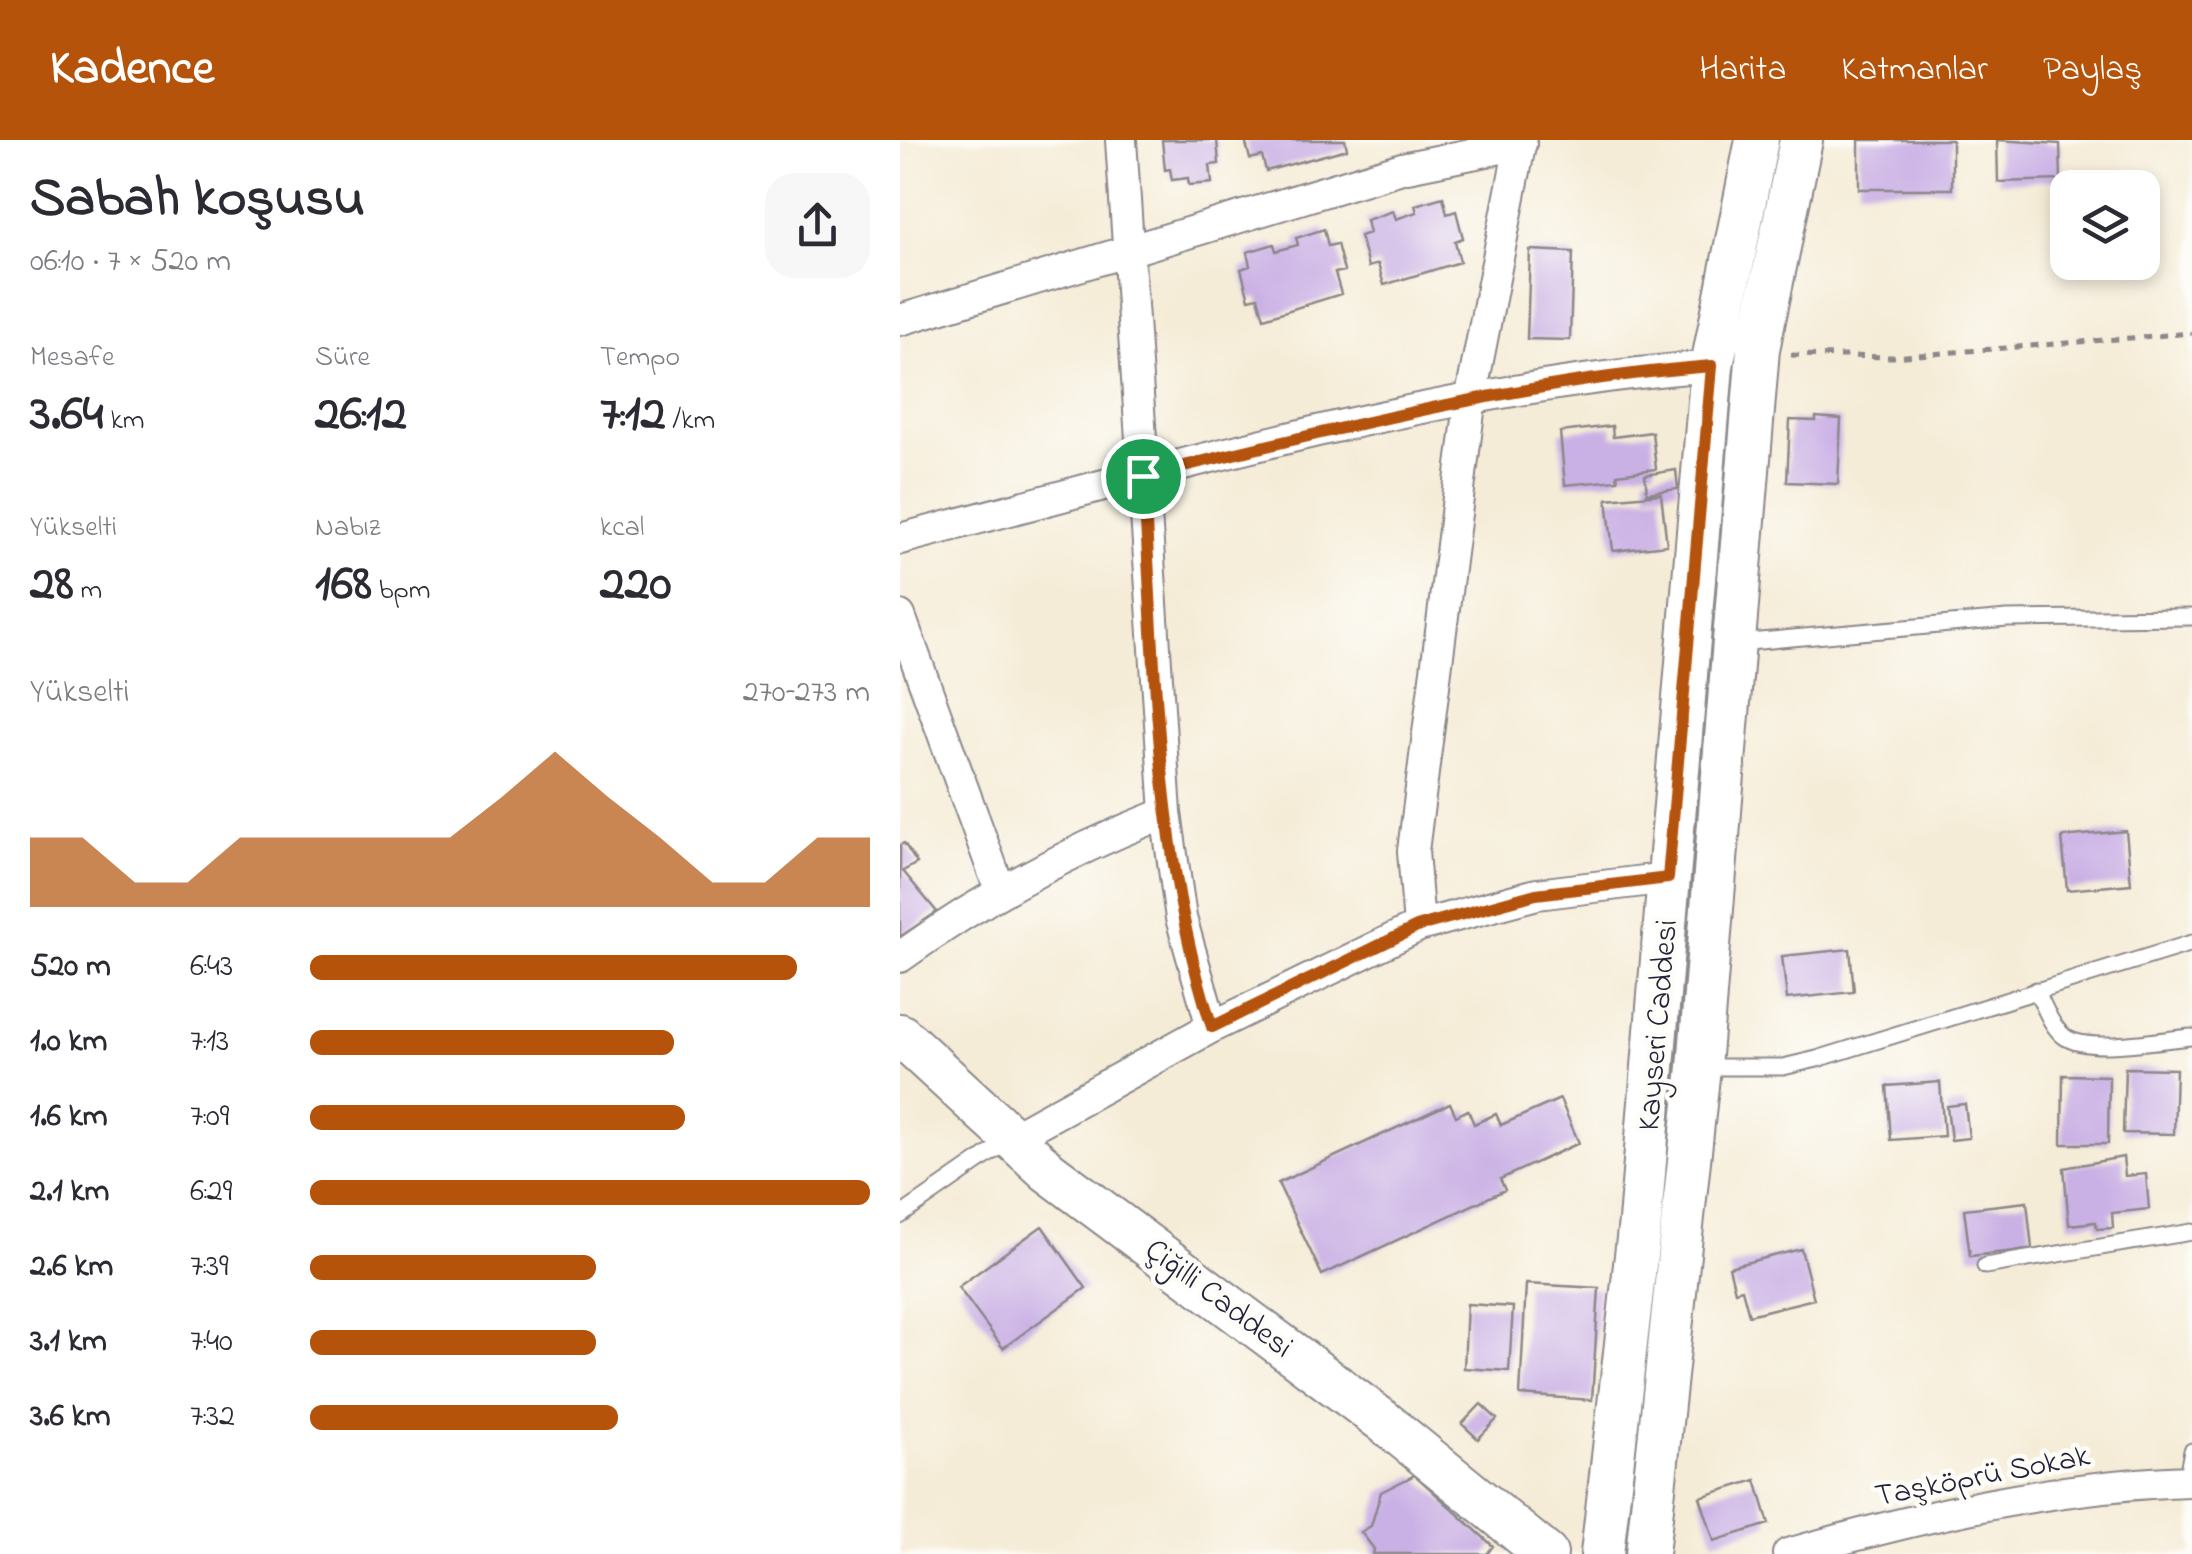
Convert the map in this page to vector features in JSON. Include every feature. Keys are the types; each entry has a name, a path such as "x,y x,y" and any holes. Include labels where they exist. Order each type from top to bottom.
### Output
{"main road":[{"name":"Kayseri Caddesi","path":"1602,1554 1640,1221 1712,366 1756,140"},
{"name":"Kayseri Caddesi","path":"1647,1554 1698,1067 1758,349 1800,140"},
{"name":"Çiğilli Caddesi","path":"900,1035 1048,1171 1383,1421 1546,1554"}],"street":[{"path":"1121,140 1166,812 1181,918 1212,1027"},
{"path":"900,320 1128,248 1398,154 1521,142 1471,396 1413,851 1419,926"},
{"path":"900,539 1471,396 1584,378 1712,366"},
{"path":"900,616 1000,890"},
{"path":"900,957 1000,890 1054,861 1166,812"},
{"path":"1011,1138 1212,1027 1419,926 1536,894 1668,878"},
{"name":"Taşköprü Sokak","path":"1788,1554 2009,1498 2072,1488 2189,1481"}],"lane":[{"path":"1731,644 2006,619 2192,616"},
{"path":"1698,1067 1752,1069 1817,1060 2192,942"},
{"path":"2036,990 2054,1026 2073,1041 2102,1044 2192,1037"},
{"path":"900,1216 1011,1138"},
{"path":"1985,1266 2192,1232"},
{"path":"2189,1481 2192,1451"}],"path":[{"path":"1758,349 1848,360 2192,332"}],"building":[{"path":"1162,140 1217,140 1219,164 1210,165 1212,183 1189,185 1188,178 1172,180 1170,169 1165,170"},
{"path":"1245,140 1345,140 1347,149 1266,171 1262,156 1250,159"},
{"path":"1859,140 1952,140 1952,189 1859,189"},
{"path":"1997,140 2060,144 2061,170 2050,170 2050,180 1998,182"},
{"path":"1443,197 1447,214 1456,211 1463,238 1455,241 1460,262 1384,285 1378,264 1368,267 1360,236 1369,233 1366,220 1393,211 1396,219 1417,212 1415,205"},
{"path":"1324,229 1328,246 1337,244 1344,271 1335,273 1341,294 1264,318 1258,297 1249,299 1241,269 1250,266 1247,252 1274,244 1276,251 1298,245 1296,238"},
{"path":"1530,250 1573,252 1570,340 1527,339"},
{"path":"1816,417 1841,419 1838,484 1787,482 1790,420 1816,421"},
{"path":"1612,426 1613,437 1652,432 1656,469 1617,474 1618,480 1565,485 1560,432"},
{"path":"1676,470 1678,489 1647,493 1645,475"},
{"path":"1661,494 1667,545 1613,551 1607,499"},
{"path":"2126,831 2131,884 2067,890 2062,837"},
{"path":"904,843 917,863 903,871 937,912 900,937 900,845"},
{"path":"1850,949 1854,992 1787,999 1782,956"},
{"path":"2125,1068 2176,1069 2174,1134 2123,1133"},
{"path":"2063,1075 2109,1076 2108,1144 2062,1144"},
{"path":"1940,1082 1944,1136 1891,1140 1887,1086"},
{"path":"1560,1099 1579,1143 1500,1179 1505,1190 1322,1275 1278,1183 1450,1103 1456,1116 1468,1110 1474,1124 1496,1114 1501,1125"},
{"path":"1965,1104 1969,1138 1951,1140 1947,1106"},
{"path":"2123,1157 2125,1176 2146,1174 2149,1209 2112,1213 2113,1228 2097,1229 2096,1222 2069,1225 2064,1168"},
{"path":"2027,1202 2032,1249 1970,1256 1964,1209"},
{"path":"1042,1226 1086,1288 1003,1348 958,1287"},
{"path":"1801,1249 1814,1299 1749,1315 1742,1289 1735,1291 1729,1267"},
{"path":"1526,1284 1599,1288 1592,1400 1520,1395"},
{"path":"1467,1304 1513,1307 1509,1371 1464,1368"},
{"path":"1481,1404 1497,1419 1478,1439 1462,1424"},
{"path":"1415,1475 1493,1546 1487,1554 1373,1554 1374,1549 1361,1532 1371,1526 1381,1492"},
{"path":"1756,1480 1769,1524 1714,1541 1700,1497"}],"route":[{"path":"1712,366 1668,878 1536,894 1419,926 1212,1027 1181,918 1172,866 1143,476 1471,396 1648,370 1712,366"}]}
